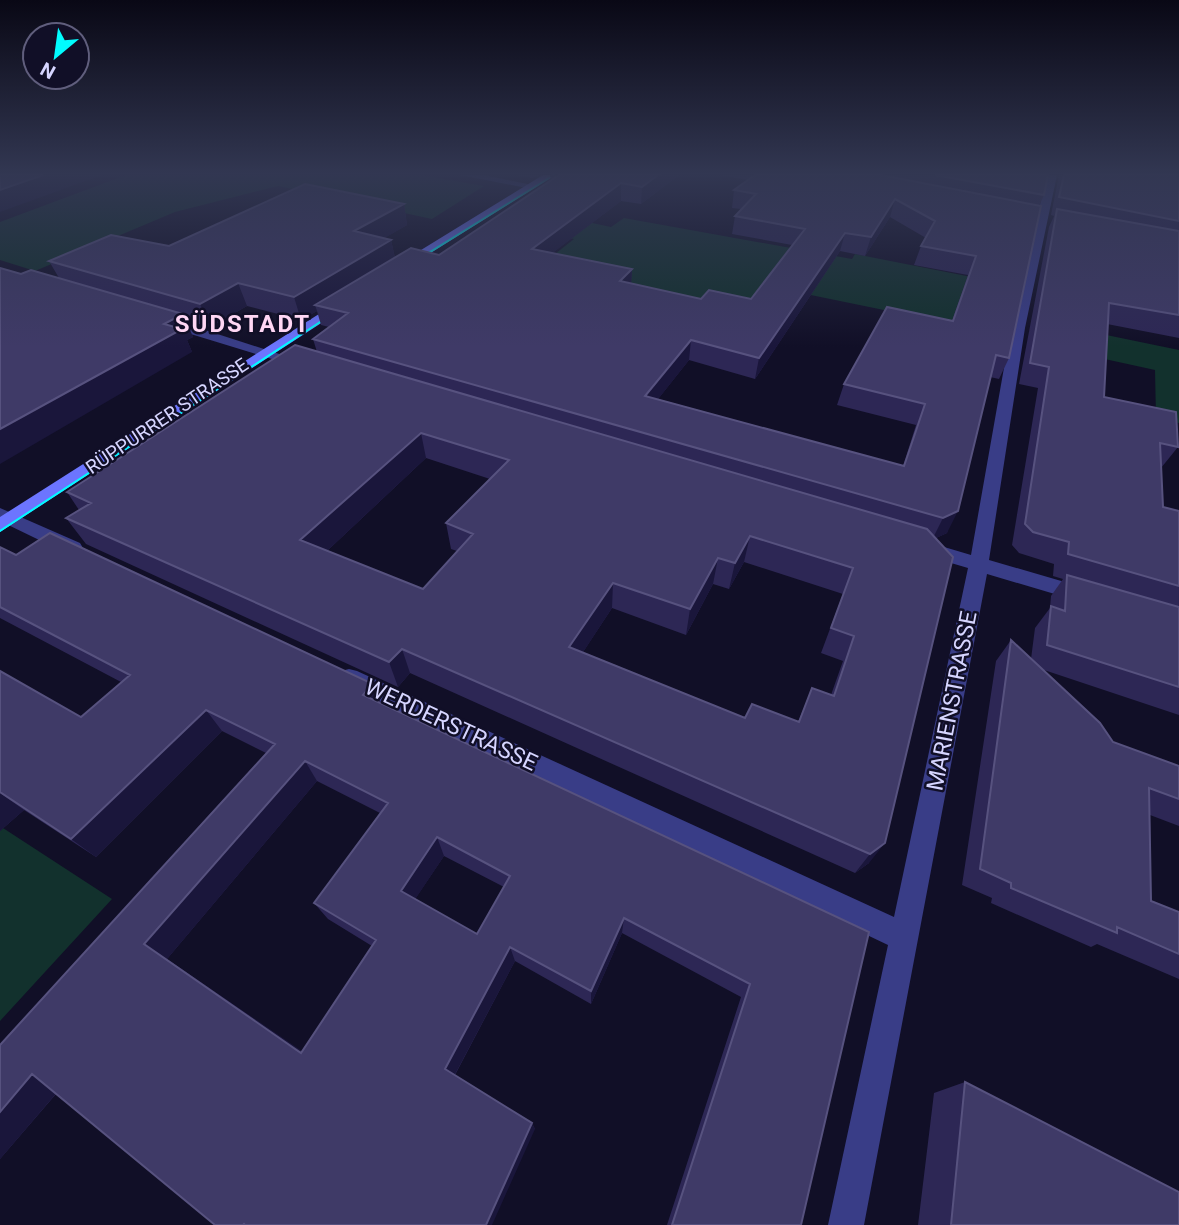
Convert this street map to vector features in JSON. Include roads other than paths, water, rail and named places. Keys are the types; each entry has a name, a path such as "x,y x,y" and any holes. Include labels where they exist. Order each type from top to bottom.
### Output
{"main road":[{"path":"388,274 456,232"},
{"name":"RÜPPURRER STRASSE","path":"4,520 355,295"}],"street":[{"name":"MARIENSTRASSE","path":"846,1225 885,1039 902,936 915,895 979,564 1018,328 1039,232"},
{"path":"147,317 314,368"},
{"path":"4,520 86,554"},
{"path":"901,541 1108,602"},
{"name":"WERDERSTRASSE","path":"323,666 902,936"}],"tram line":[{"path":"414,262 462,232"},
{"path":"0,531 337,311"}],"district":[{"name":"SÜDSTADT","path":"243,324"}]}
